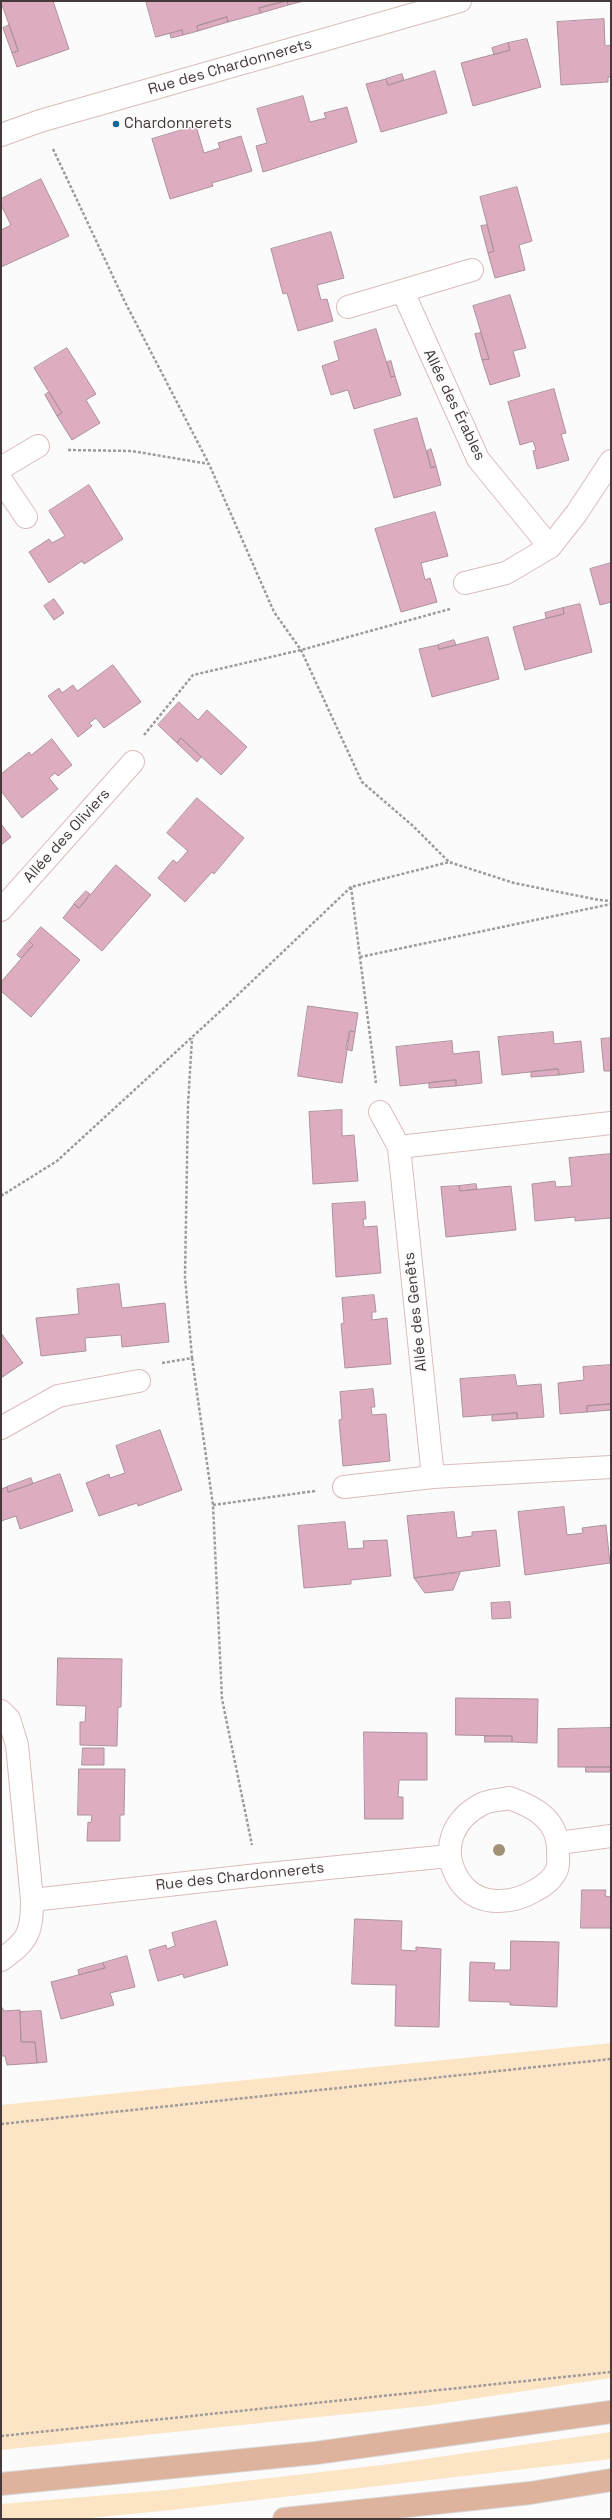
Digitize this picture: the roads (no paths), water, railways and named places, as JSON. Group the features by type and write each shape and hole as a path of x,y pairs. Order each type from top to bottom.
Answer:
{"main road":[{"path":"1,2484 316,2453 611,2412"},
{"path":"284,2519 530,2493 611,2480"}],"street":[{"name":"Rue des Chardonnerets","path":"2,132 460,1"},
{"path":"348,307 403,292 472,270"},
{"name":"Allée des Érables","path":"403,292 478,459 550,547"},
{"path":"1,468 38,446"},
{"path":"465,583 506,573 550,547 576,514 611,461"},
{"path":"1,480 26,517"},
{"name":"Allée des Oliviers","path":"1,910 133,762"},
{"name":"Allée des Genêts","path":"380,1112 398,1147 433,1477"},
{"path":"398,1147 611,1123"},
{"path":"1,1428 58,1396 138,1381"},
{"path":"344,1487 433,1477 611,1466"},
{"path":"1,1712 8,1720 16,1745 32,1900 32,1924 21,1946 1,1960"},
{"path":"509,1798 530,1805 550,1821 559,1843 557,1869 545,1886 523,1898 497,1902 477,1898 462,1886 449,1856 453,1832 466,1815 483,1803 509,1798"},
{"path":"559,1843 611,1836"},
{"name":"Rue des Chardonnerets","path":"32,1900 449,1856"}],"place":[{"name":"Chardonnerets","path":"116,124"}]}
